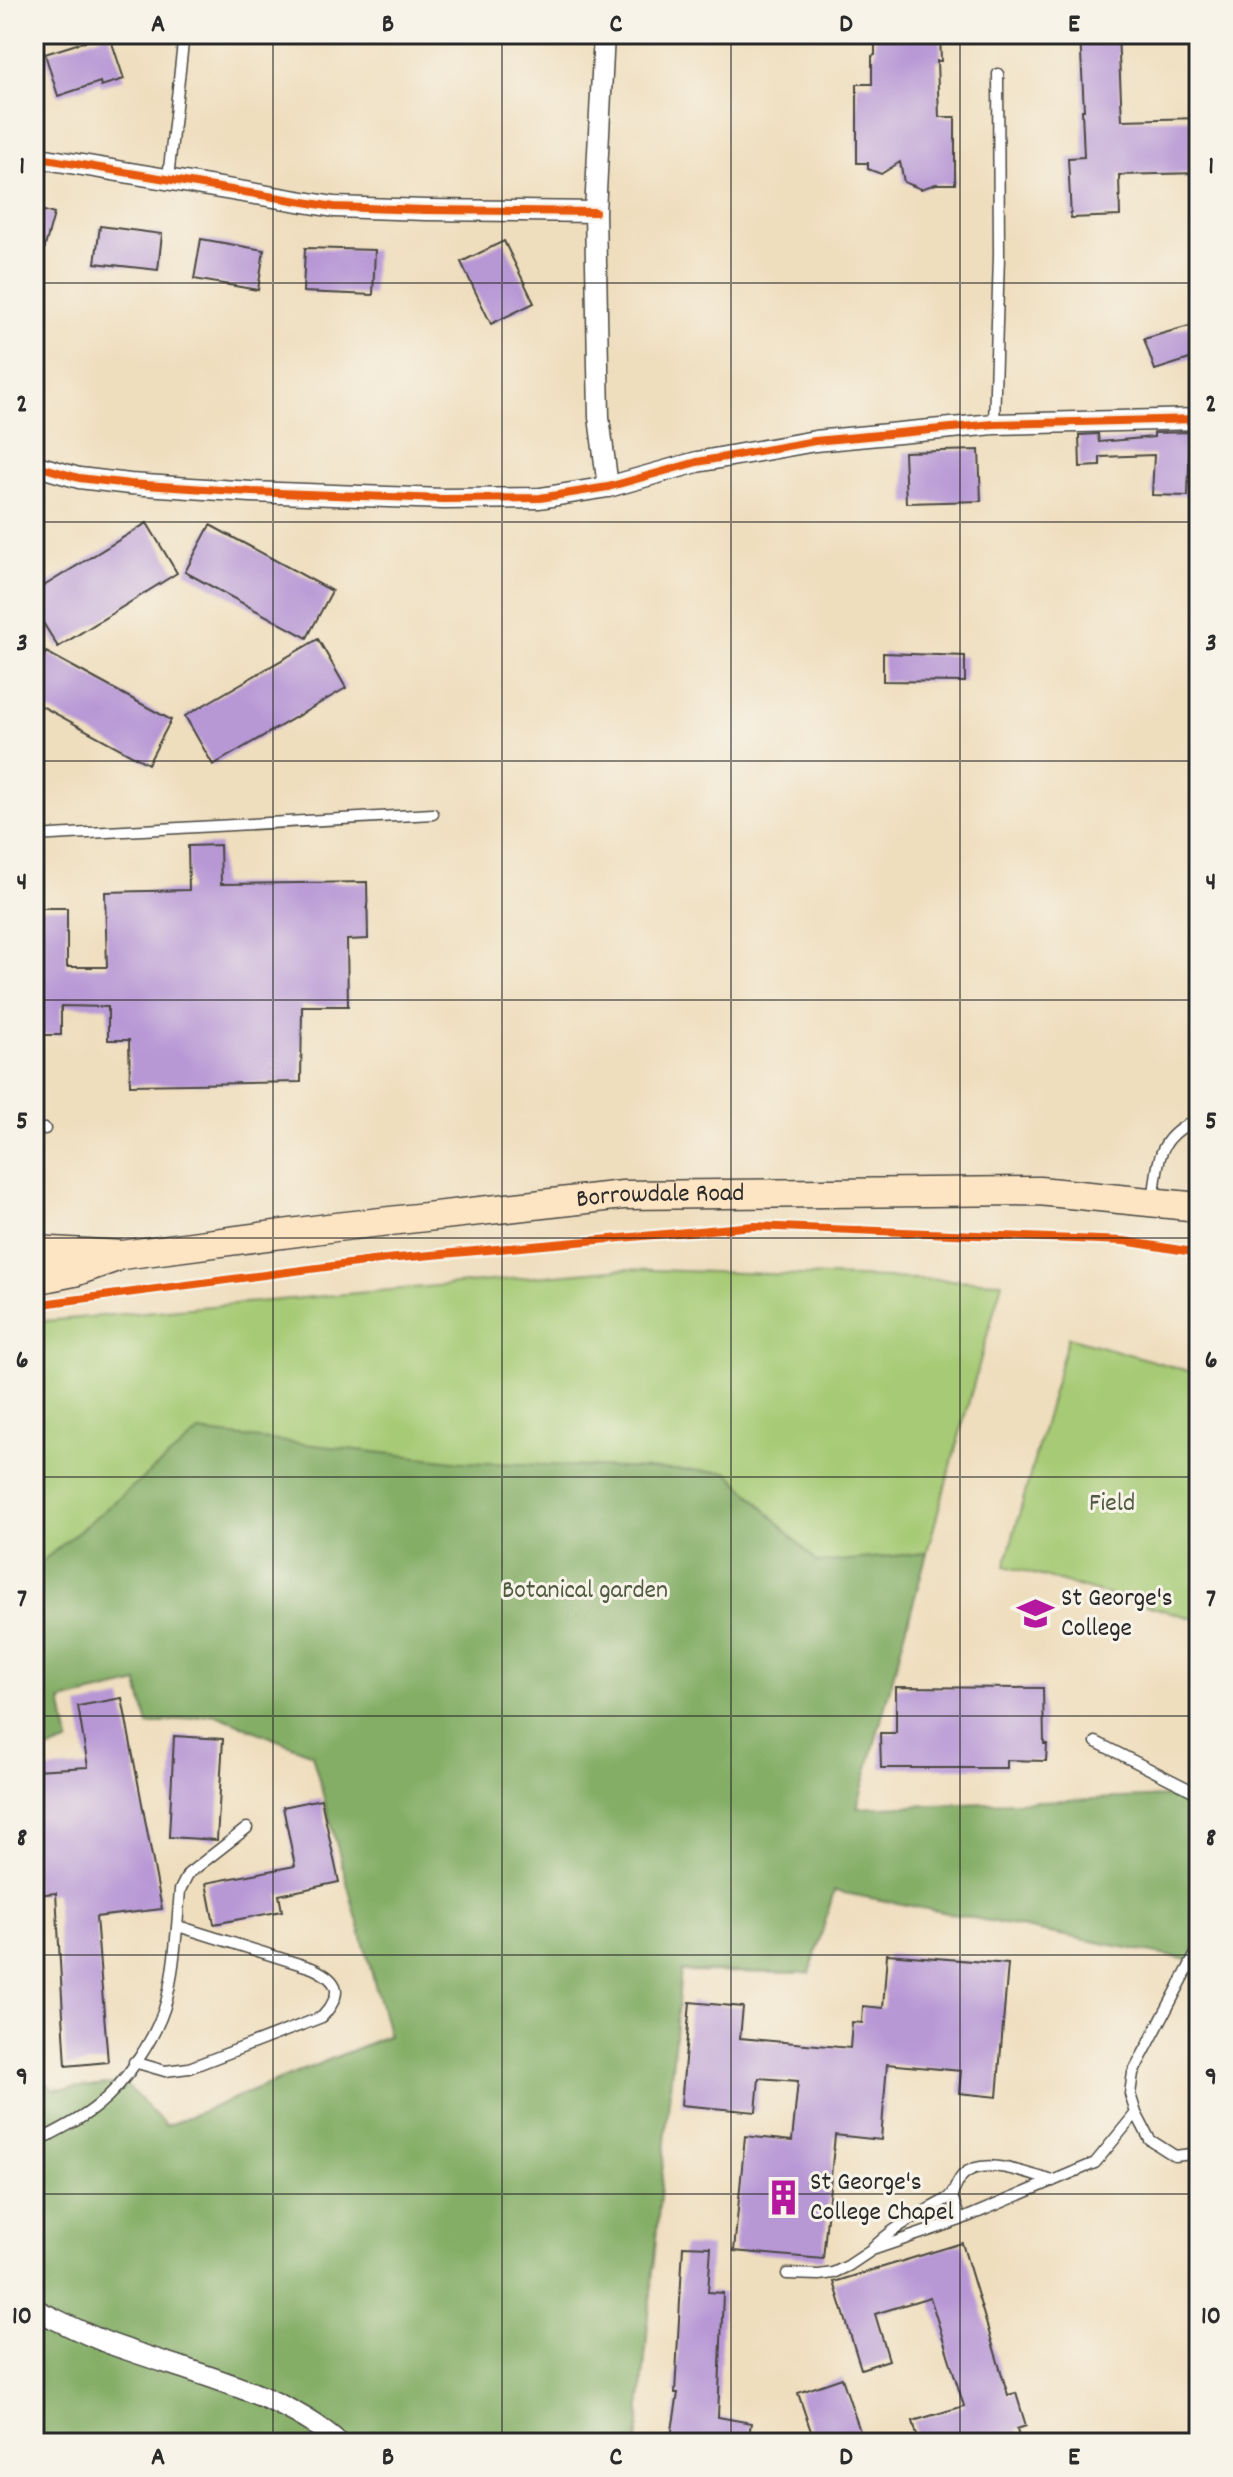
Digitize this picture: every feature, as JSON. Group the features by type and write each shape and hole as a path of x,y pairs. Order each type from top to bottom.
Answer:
{"main road":[{"name":"Borrowdale Road","path":"34,1250 122,1255 623,1195 1039,1191 1199,1207"},
{"name":"Borrowdale Road","path":"34,1280 74,1272 122,1255"}],"street":[{"path":"604,34 595,212 599,417 608,487"},
{"path":"34,157 334,207 595,212"},
{"path":"36,470 130,484 251,492 443,499 540,498 608,487 697,462 815,441 994,424 1199,419"},
{"path":"34,2309 121,2348 289,2408 339,2443"}],"lane":[{"path":"168,178 184,34"},
{"path":"994,424 999,255 998,74"},
{"path":"34,836 433,814"},
{"path":"1153,1202 1160,1152 1181,1127 1199,1119"},
{"path":"1096,1742 1199,1794"},
{"path":"34,2143 97,2106 116,2088 157,2028 166,2001 178,1926 180,1890 188,1874 247,1828"},
{"path":"134,2062 165,2071 189,2068 322,2017 333,2004 336,1990 329,1976 178,1926"},
{"path":"1199,1948 1133,2073 1130,2094 1150,2140 1175,2156 1199,2153"},
{"path":"787,2274 833,2273 872,2250 960,2220 1095,2163 1136,2113"},
{"path":"872,2250 887,2233 952,2196 962,2175 973,2169 1000,2167 1053,2181"},
{"path":"952,2196 960,2220"}],"green space":[{"name":"Botanical garden","path":"623,1269 1002,1282 810,1973 680,1972 637,2443 34,2443 34,2066 52,2089 125,2084 166,2126 389,2035 312,1754 214,1714 148,1725 138,1683 61,1701 69,1742 34,1755 34,1322"},
{"name":"Field","path":"1068,1337 1199,1374 1199,1620 1005,1566"},
{"name":"Botanical garden","path":"199,1432 463,1462 728,1472 818,1563 927,1553 857,1808 1199,1795 1199,1962 834,1891 810,1973 681,1971 637,2443 34,2443 34,2168 48,2162 34,2140 34,2066 52,2089 125,2084 166,2126 389,2036 312,1754 214,1714 148,1725 138,1683 61,1701 69,1742 34,1755 34,1568"}],"building":[{"path":"109,34 124,79 101,86 100,82 58,96 45,54"},
{"path":"875,34 940,34 941,61 937,61 939,117 955,117 955,184 936,184 921,189 904,182 900,162 881,174 868,169 868,163 857,163 857,84 872,84"},
{"path":"1080,34 1118,34 1122,120 1199,118 1199,173 1119,175 1120,216 1071,218 1068,158 1084,157"},
{"path":"34,208 54,214 39,268 34,267"},
{"path":"100,226 162,234 158,270 95,263"},
{"path":"201,239 264,250 258,290 194,279"},
{"path":"504,241 534,303 491,324 461,262"},
{"path":"305,248 375,250 373,295 303,292"},
{"path":"1199,323 1199,356 1155,370 1144,339"},
{"path":"1190,432 1188,496 1152,495 1154,455 1100,457 1100,466 1080,467 1079,435 1098,434 1099,442 1154,437 1154,433"},
{"path":"979,450 981,501 906,503 904,452"},
{"path":"147,523 177,573 58,647 34,608 34,592"},
{"path":"210,525 332,591 307,638 185,572"},
{"path":"318,639 346,688 213,765 185,716"},
{"path":"46,652 171,720 148,764 34,702 34,676"},
{"path":"883,653 965,656 965,682 883,681"},
{"path":"220,845 221,884 367,882 368,939 347,940 348,1006 302,1006 301,1082 130,1085 129,1040 108,1040 108,1007 61,1006 61,1035 34,1035 34,908 67,908 67,967 107,967 105,892 189,890 188,846"},
{"path":"896,1687 1043,1688 1046,1761 1007,1760 1007,1768 881,1768 880,1733 896,1733"},
{"path":"122,1698 162,1909 96,1917 108,2062 66,2066 56,1893 34,1895 34,1770 88,1767 78,1706"},
{"path":"174,1736 223,1739 217,1840 169,1837"},
{"path":"321,1799 339,1882 279,1895 282,1911 214,1924 206,1883 295,1866 283,1807"},
{"path":"887,1954 1008,1964 997,2097 959,2093 961,2071 887,2064 881,2140 835,2135 823,2259 734,2251 745,2136 792,2141 798,2081 759,2078 756,2112 681,2105 690,2002 743,2007 740,2038 850,2048 852,2022 862,2023 863,2006 883,2008"},
{"path":"962,2243 1008,2395 1016,2393 1026,2426 1017,2429 1021,2443 919,2443 913,2421 964,2406 930,2297 875,2314 889,2360 861,2369 834,2282"},
{"path":"683,2246 711,2247 708,2292 723,2293 718,2417 751,2423 748,2443 670,2443 678,2393 675,2393"},
{"path":"842,2378 864,2443 815,2443 798,2393"}],"cycle path":[{"path":"34,157 334,207 595,212"},
{"path":"34,465 79,478 251,492 443,499 540,498 608,487 697,462 815,441 994,424 1199,419"},
{"path":"34,1305 387,1259 754,1226 1124,1241 1199,1253"}],"place":[{"name":"St George's College","path":"1035,1614"},
{"name":"St George's College Chapel","path":"784,2198"}]}
